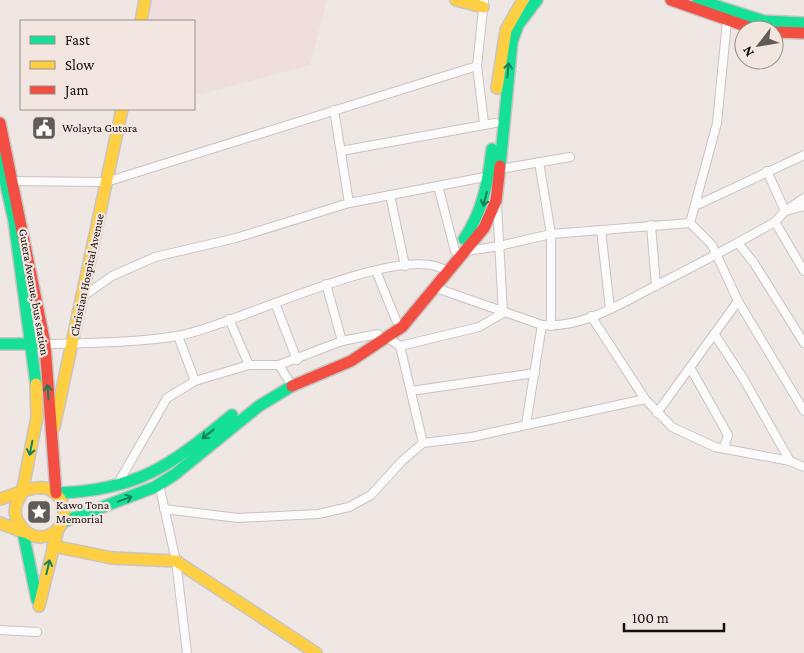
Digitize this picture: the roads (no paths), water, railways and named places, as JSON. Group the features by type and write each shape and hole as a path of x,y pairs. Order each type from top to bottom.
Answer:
{"main road":[{"path":"141,20 145,0"},
{"path":"456,0 483,3"},
{"path":"383,336 445,270 467,251 484,228 496,201 496,174 490,123 503,38 508,23 523,0"},
{"path":"0,499 38,486 56,493 117,485 154,472 184,453 242,408 402,326 436,288 455,251 476,222 485,202 496,174 512,42 518,25 537,0"},
{"path":"671,0 734,23"},
{"path":"698,0 745,16 771,22 804,23"},
{"path":"784,32 804,33"},
{"name":"Christian Hospital Avenue","path":"51,441 122,110"},
{"name":"Gutera Avenue, bus station","path":"0,123 9,181 37,297 44,344 56,493"},
{"path":"0,158 9,181 32,344 37,417 22,493 17,498 14,510 18,526 23,532 39,606 52,546 61,525 64,508 56,493"},
{"path":"0,344 44,344"},
{"path":"0,523 39,537 51,534 61,525 159,484 174,475 258,406 290,383"},
{"path":"52,546 112,558 176,561 316,653"}],"street":[{"path":"340,151 490,123 477,66 483,3"},
{"path":"690,223 717,123 727,21"},
{"path":"9,181 106,182 477,66"},
{"path":"334,110 349,203"},
{"path":"690,223 695,206 804,155"},
{"path":"82,296 112,276 155,257 236,238 349,203 496,174 539,162 570,157"},
{"path":"539,162 551,234 552,326"},
{"path":"767,171 786,211"},
{"path":"438,186 455,251"},
{"path":"390,195 405,266"},
{"path":"436,288 503,313 542,325 552,326 592,316 656,286 776,222 786,211 804,198"},
{"path":"496,201 503,313"},
{"path":"786,211 804,206"},
{"path":"776,222 801,260 804,271"},
{"path":"467,251 551,234 690,223 708,240 738,301 804,411"},
{"path":"651,225 656,286"},
{"path":"601,230 610,309"},
{"path":"738,243 754,263 804,343"},
{"path":"44,344 178,336 326,284 376,271 405,266 445,270"},
{"path":"376,271 396,320"},
{"path":"326,284 342,341"},
{"path":"658,413 738,301"},
{"path":"275,302 297,360"},
{"path":"117,485 167,398 196,381 249,365 279,365 297,360 342,341 383,336 400,346 479,327 503,313"},
{"path":"592,316 645,399 672,427 715,447 790,461 804,467"},
{"path":"229,319 249,365"},
{"path":"526,424 542,325"},
{"path":"715,335 743,378 790,461"},
{"path":"178,336 196,381"},
{"path":"400,346 423,443"},
{"path":"279,365 290,383"},
{"path":"691,369 728,436 724,448"},
{"path":"411,391 535,373"},
{"path":"164,509 238,518 318,514 348,507 371,495 402,461 423,443 472,437 526,424 585,414 645,399"},
{"path":"159,484 176,561 187,653"},
{"path":"0,630 37,632"}],"place":[{"name":"Wolayta Gutara","path":"44,128"},
{"name":"Kawo Tona Memorial","path":"39,512"}]}
